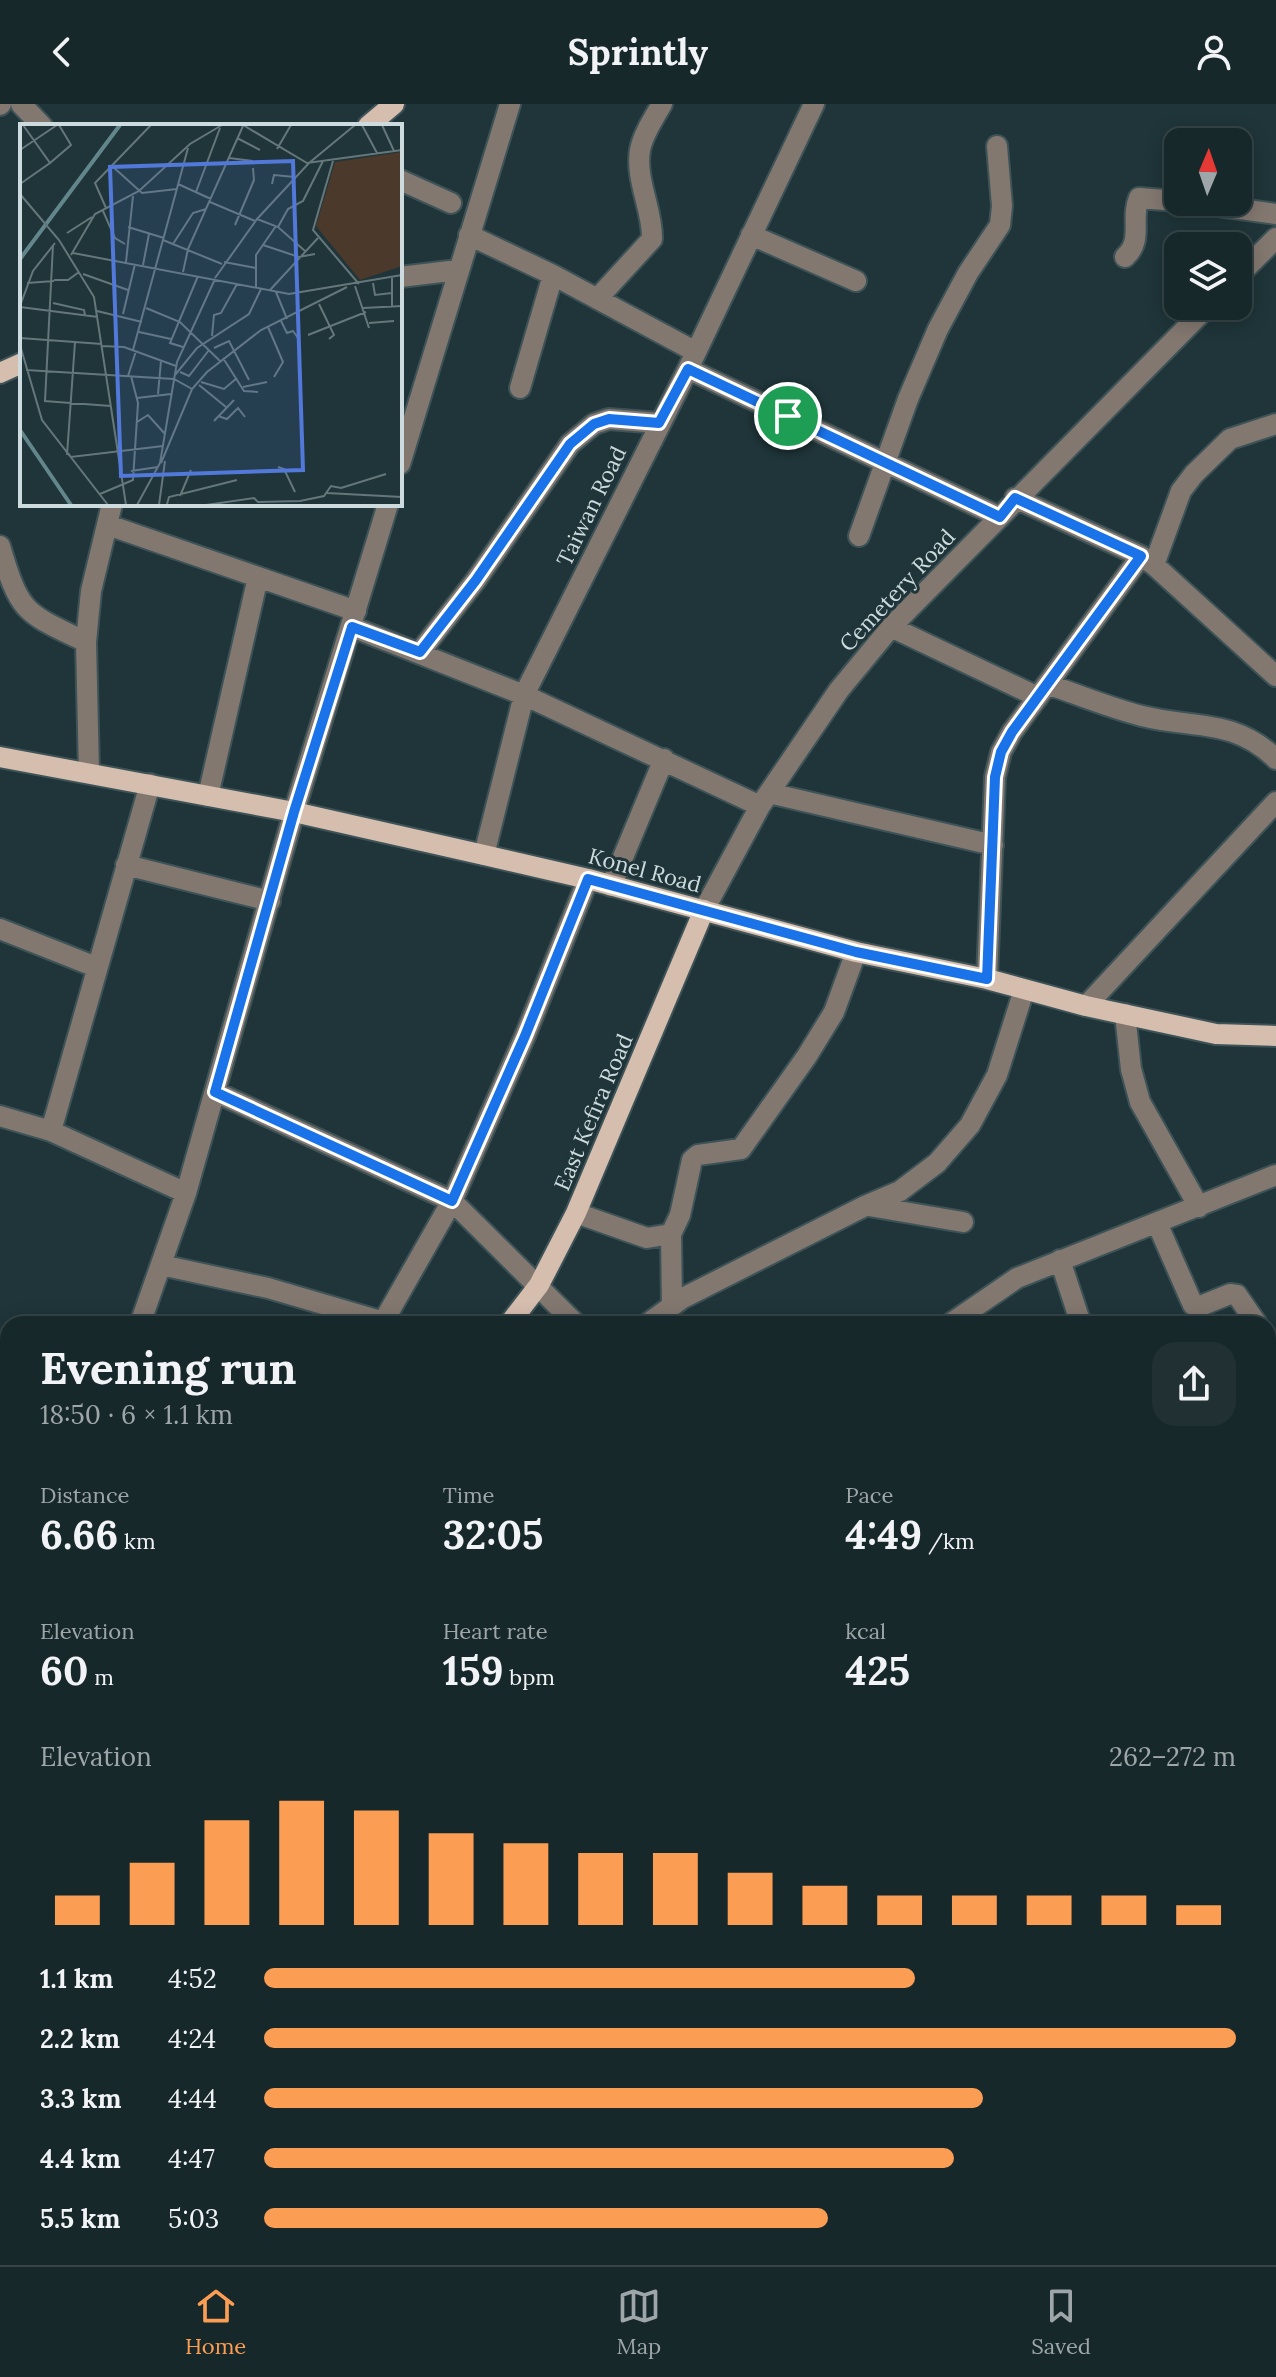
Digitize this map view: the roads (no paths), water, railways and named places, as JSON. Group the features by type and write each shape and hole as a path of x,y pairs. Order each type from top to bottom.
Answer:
{"main road":[{"path":"370,124 394,104"},
{"path":"0,373 20,364"},
{"name":"Konel Road","path":"0,757 294,812 484,855 588,879 856,952 987,979 1086,1006 1216,1034 1276,1036"},
{"name":"East Kefira Road","path":"515,1316 539,1285 576,1213 704,910"}],"street":[{"path":"21,104 40,124"},
{"path":"402,457 510,104"},
{"path":"597,299 652,239 641,177 640,151 662,104"},
{"name":"Taiwan Road","path":"484,855 524,695 692,360 814,104"},
{"path":"859,536 908,399 938,329 968,273 1000,225 1002,206 997,146"},
{"path":"402,181 451,203"},
{"path":"1125,257 1133,249 1136,239 1135,210 1139,198 1164,199"},
{"path":"1252,211 1276,214"},
{"path":"469,235 597,299 692,360 887,463 1000,517"},
{"path":"751,235 856,281"},
{"path":"1252,262 1276,238"},
{"path":"402,277 458,270"},
{"path":"520,388 553,275"},
{"name":"Cemetery Road","path":"704,910 765,800 839,690 891,627 1194,320"},
{"path":"420,652 476,580 570,444 594,424 609,419 659,423"},
{"path":"987,979 995,777 1001,752 1043,690 1148,560 1181,491 1194,474 1230,439 1276,424"},
{"path":"1015,498 1148,560 1276,676"},
{"path":"89,773 86,642 91,591 112,506"},
{"path":"143,1316 186,1193 294,812 387,506"},
{"path":"108,525 258,577 420,652 765,800 993,845"},
{"path":"0,546 18,599 25,609 36,618 86,642"},
{"path":"208,796 258,577"},
{"path":"891,627 1043,690 1160,720 1238,732 1264,747 1276,759"},
{"path":"611,886 664,759"},
{"path":"51,1131 150,784"},
{"path":"1086,1006 1276,802"},
{"path":"126,865 270,901"},
{"path":"387,1316 452,1201 525,1036 588,879"},
{"path":"0,929 96,967"},
{"path":"672,1305 671,1234 680,1215 692,1160 698,1155 741,1149 834,1012 856,952"},
{"path":"658,1316 672,1305 900,1191 937,1163 970,1125 997,1075 1024,990"},
{"path":"1125,1014 1131,1069 1140,1102 1199,1207"},
{"path":"215,1092 452,1201 568,1316"},
{"path":"0,1116 51,1131 186,1193"},
{"path":"962,1316 1017,1278 1276,1175"},
{"path":"865,1206 963,1222"},
{"path":"576,1213 647,1238 671,1234"},
{"path":"1157,1223 1193,1305 1198,1307 1230,1294 1237,1295 1251,1316"},
{"path":"1060,1260 1078,1316"},
{"path":"161,1265 268,1288 360,1316"}]}
